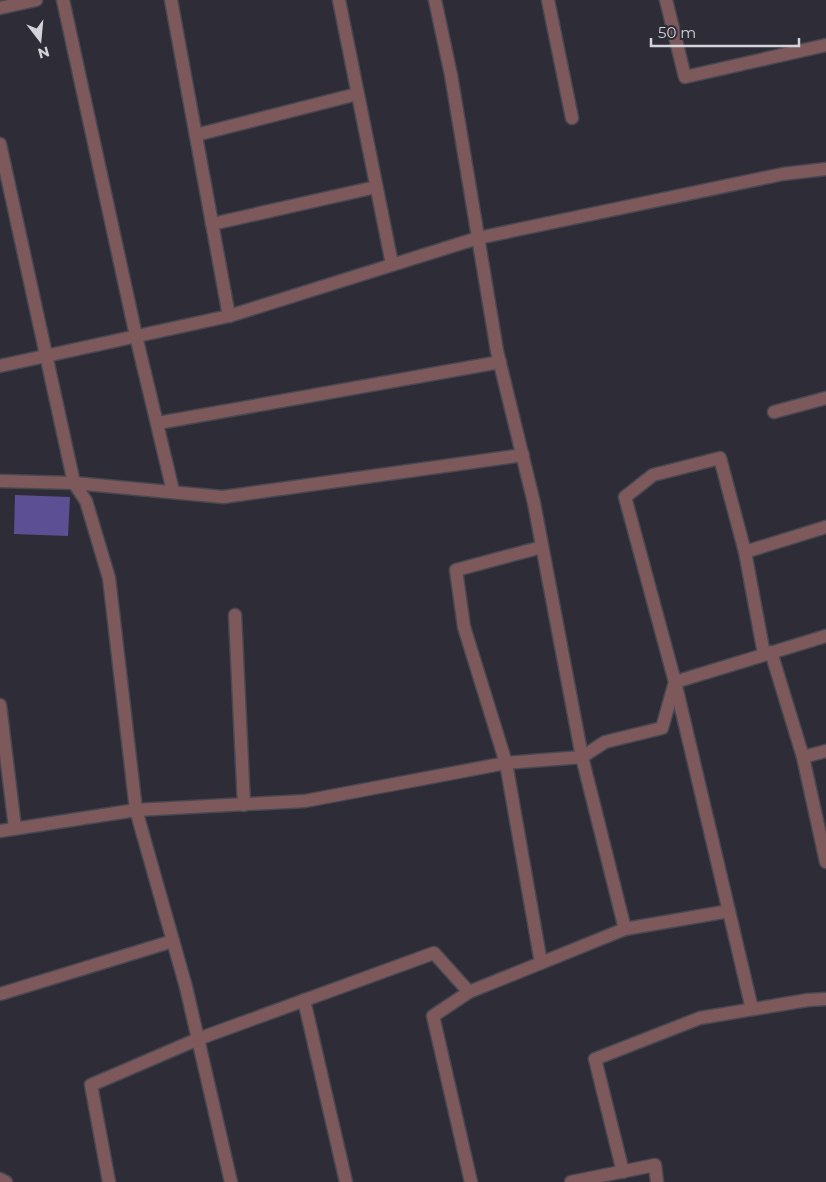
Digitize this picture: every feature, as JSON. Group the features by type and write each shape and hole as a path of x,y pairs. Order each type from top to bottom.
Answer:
{"street":[{"path":"0,8 36,0"},
{"path":"64,0 136,336 173,491"},
{"path":"171,0 229,316"},
{"path":"339,0 392,264"},
{"path":"435,0 451,75 500,362 523,455 582,757 625,929"},
{"path":"548,0 572,118"},
{"path":"666,0 685,77 826,45"},
{"path":"196,136 357,94"},
{"path":"0,144 74,483 86,501 109,578 136,810 173,940 231,1182"},
{"path":"0,366 229,316 478,238 783,174 826,169"},
{"path":"212,224 376,187"},
{"path":"158,423 500,362"},
{"path":"774,412 826,398"},
{"path":"0,481 74,483 223,497 523,455"},
{"path":"752,1009 675,682 625,497 654,475 720,458 745,552 767,653 803,757 826,862"},
{"path":"745,552 826,527"},
{"path":"541,963 506,763 464,627 456,570 542,547"},
{"path":"235,615 244,805"},
{"path":"675,682 826,636"},
{"path":"0,831 136,810 305,801 506,763 582,757 605,742 662,728 675,682"},
{"path":"0,704 15,828"},
{"path":"803,757 826,751"},
{"path":"471,1182 433,1016 469,992 625,929 729,911"},
{"path":"0,994 173,940"},
{"path":"109,1182 91,1085 198,1039 434,953 469,992"},
{"path":"623,1172 595,1060 700,1018 826,999"},
{"path":"304,1000 346,1182"},
{"path":"571,1182 655,1165 657,1182"},
{"path":"0,1178 6,1182"}],"building":[{"path":"15,495 70,497 68,536 14,534"}]}
